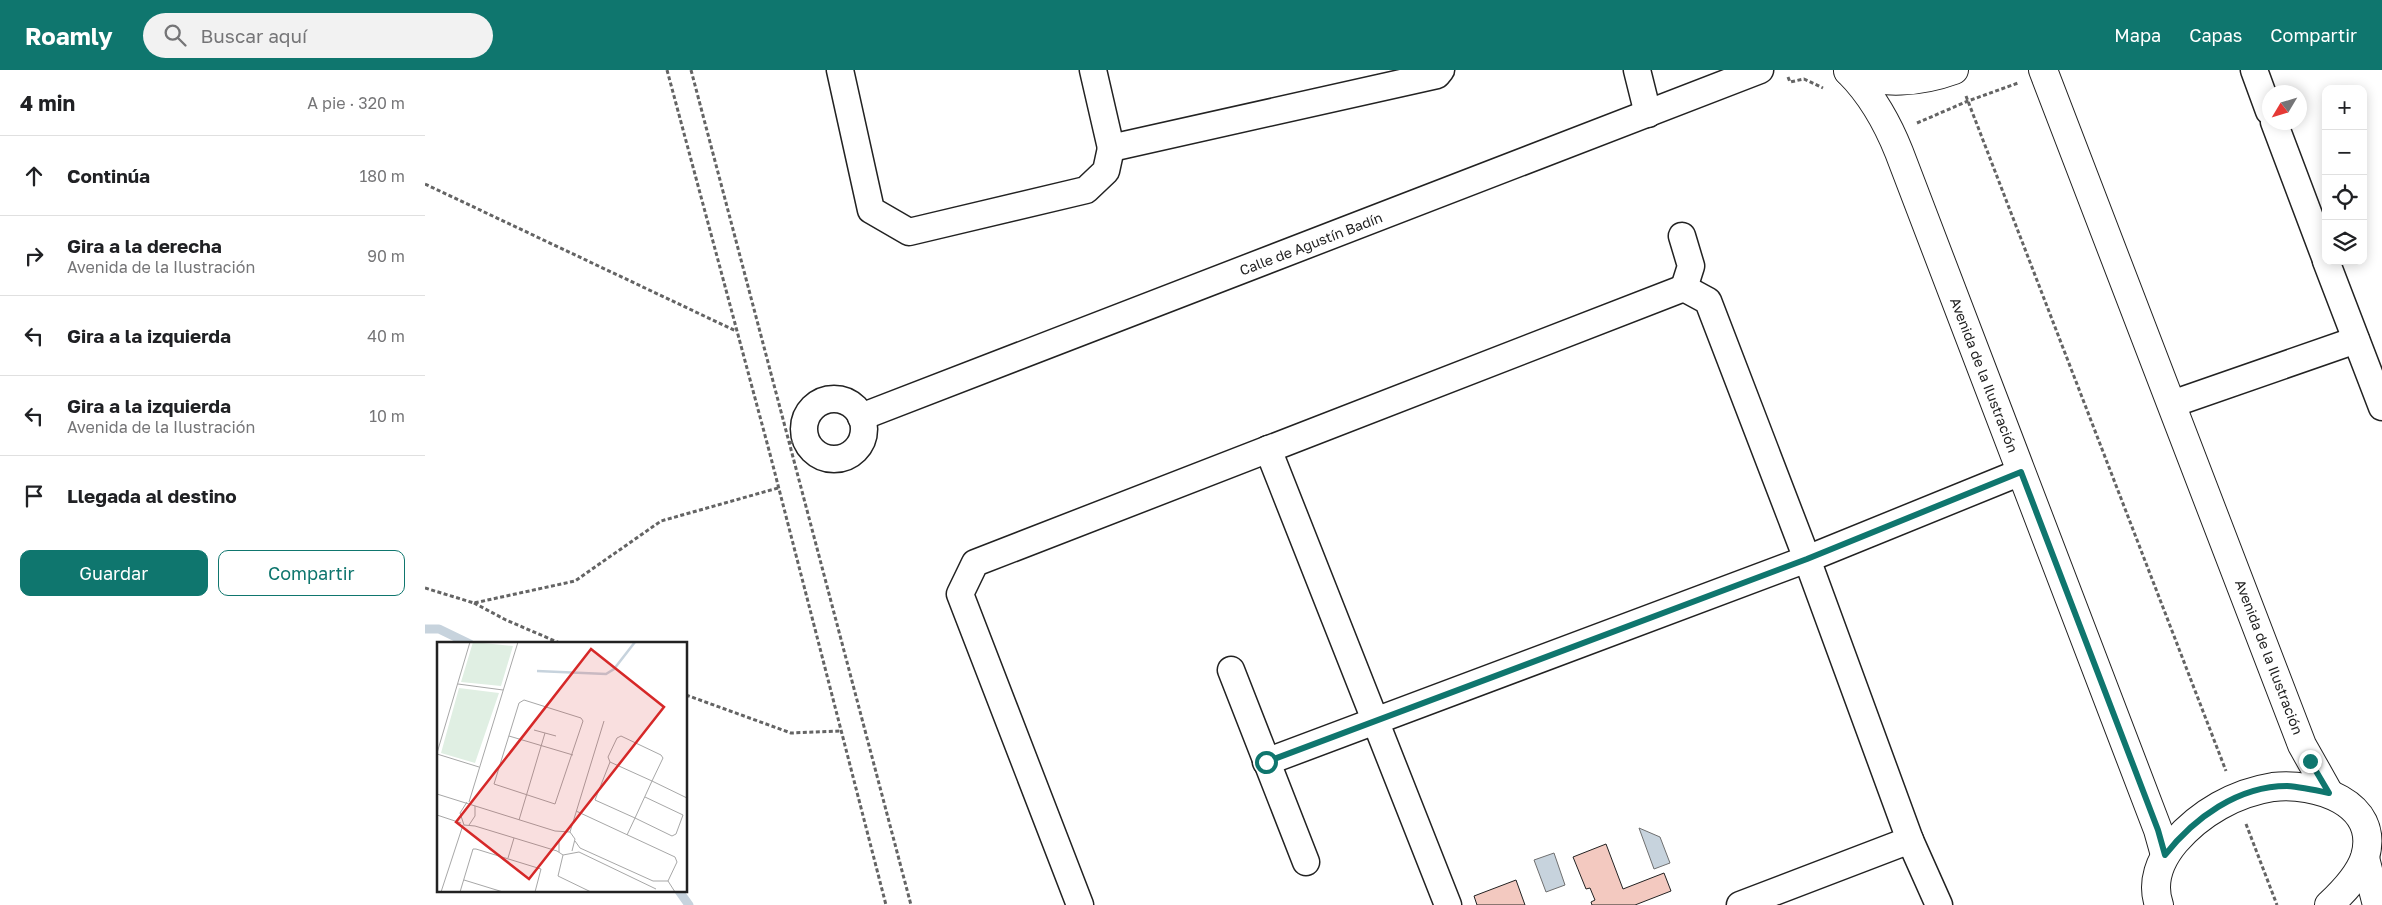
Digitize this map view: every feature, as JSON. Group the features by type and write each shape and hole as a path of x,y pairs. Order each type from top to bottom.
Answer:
{"street":[{"path":"840,70 871,210 909,232 1087,190 1106,171 1111,148 1093,70"},
{"path":"1111,148 1437,75 1441,70"},
{"path":"1637,70 1648,114"},
{"name":"Calle de Agustín Badín","path":"861,417 1760,70"},
{"name":"Avenida de la Ilustración","path":"2043,70 2302,745 2329,793"},
{"path":"2254,70 2262,92"},
{"path":"1848,71 1873,80 1894,81 1939,75 1959,82"},
{"name":"Avenida de la Ilustración","path":"1848,71 1868,90 1892,134 2158,830 2165,855"},
{"path":"2277,130 2322,250"},
{"path":"1682,236 1691,266 1684,288"},
{"path":"2328,265 2382,407"},
{"path":"1080,905 960,594 975,563 1684,288"},
{"path":"1684,288 1707,301 1807,559 1910,840 1939,905"},
{"path":"2172,404 2356,340"},
{"path":"832,399 849,403 861,417 864,426 863,436 853,453 845,458 825,459 797,441 808,412 822,401 832,399"},
{"path":"1269,449 1448,905"},
{"path":"1266,762 1807,559 2021,472"},
{"path":"1231,670 1306,862"},
{"path":"2159,905 2155,886 2165,855 2193,824 2214,809 2237,798 2254,792 2287,786 2329,793 2339,798 2361,818 2371,845 2377,905"},
{"path":"1740,905 1910,840"},
{"path":"2329,905 2348,886 2371,845"}],"path":[{"path":"667,70 779,488 887,905"},
{"path":"691,70 797,441 911,905"},
{"path":"1959,82 2277,905"},
{"path":"425,184 737,331"},
{"path":"474,603 575,581 661,521 779,488"},
{"path":"425,588 474,603 506,620 557,642"},
{"path":"687,695 791,733 841,730"}],"shaded area":[{"path":"1639,828 1660,837 1670,863 1654,869"},
{"path":"1554,853 1565,885 1546,892 1534,860"}],"building":[{"path":"1606,844 1623,889 1664,873 1671,891 1635,905 1592,905 1591,902 1595,900 1590,888 1586,889 1573,857"},
{"path":"1516,880 1525,905 1477,905 1474,896"}],"waterway":[{"path":"425,629 439,629 466,642"},
{"path":"680,892 689,905"}],"route":[{"path":"1266,762 1807,559 2021,472 2158,830 2165,855 2193,824 2220,805 2237,798 2254,792 2287,786 2329,793 2310,761"}]}
